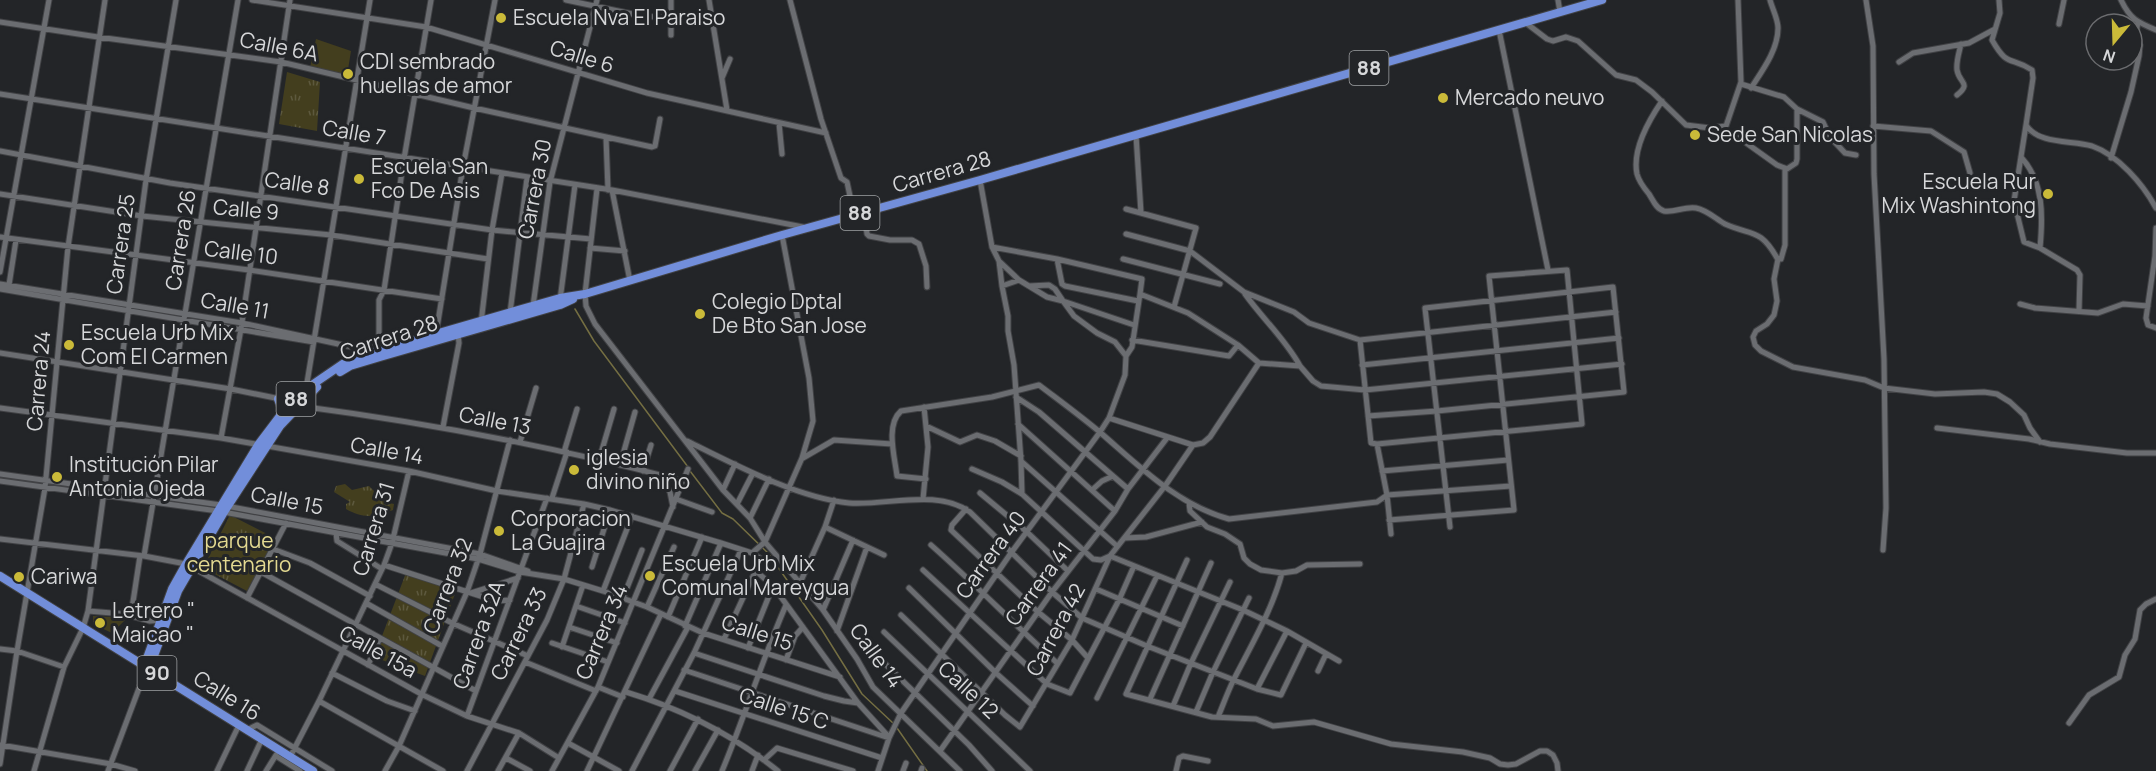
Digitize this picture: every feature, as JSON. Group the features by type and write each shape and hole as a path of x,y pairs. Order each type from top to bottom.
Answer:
{"highway":[{"name":"88","path":"1136,135 1602,0"},
{"name":"Carrera 28","path":"263,446 306,388 347,361 379,350 436,337 560,302 782,234 1136,135"},
{"name":"Carrera 28","path":"436,337 458,334 510,313 532,310"},
{"name":"Carrera 28","path":"147,668 147,658 172,589 283,412 327,380 379,350"},
{"path":"278,399 283,412"},
{"name":"Carrera 28","path":"147,668 152,661 189,565"},
{"name":"Calle 16","path":"0,576 262,739 277,753 290,757 297,768 313,771"}],"street":[{"path":"0,272 3,238 13,196 49,0"},
{"name":"Carrera 24","path":"0,764 46,484 68,247 105,0"},
{"name":"Carrera 25","path":"33,771 64,667 83,628 88,611 122,372 135,255 176,0"},
{"name":"Carrera 26","path":"131,615 154,500 238,0"},
{"name":"Calle 6","path":"252,0 289,3 366,19 426,27 647,93 826,133"},
{"name":"Carrera 28","path":"306,388 370,0"},
{"path":"379,350 379,300 384,290 392,245 431,0"},
{"path":"436,337 453,224 495,0"},
{"path":"568,0 596,3 642,16 672,18"},
{"path":"671,35 672,0"},
{"path":"709,0 727,110"},
{"path":"790,0 821,119 841,178 847,182 867,234 890,240 912,240 919,244 926,266 927,287"},
{"path":"1558,0 1560,12"},
{"path":"1526,23 1547,39 1553,41 1566,37 1578,41 1616,75 1636,80 1686,125 1718,127 1726,126 1741,84 1738,0"},
{"path":"1751,88 1774,48 1778,28 1770,0"},
{"path":"1866,0 1873,46 1884,387 1886,508 1883,550"},
{"path":"1999,0 2000,13 1992,40 2001,56 2032,70 2033,78 2014,201 2024,243 2040,248 2077,270 2080,275 2079,311"},
{"path":"2059,24 2064,0"},
{"path":"221,438 242,326 289,3"},
{"path":"577,73 596,3"},
{"name":"Calle 6A","path":"0,22 281,62 474,108 654,147 660,119"},
{"path":"1899,62 1913,53 1969,43 1995,29"},
{"path":"1499,30 1548,270"},
{"path":"1957,95 1965,85 1958,75 1957,68 1960,44"},
{"path":"721,79 730,59"},
{"path":"2111,158 2135,72"},
{"name":"Carrera 30","path":"532,310 550,182 577,73"},
{"path":"1741,84 1784,97 1797,109 1823,122 1836,144 1845,153 1856,155"},
{"name":"Calle 7","path":"0,94 610,190 807,228"},
{"path":"1662,101 1648,123 1639,150 1637,171 1643,187 1661,210 1699,209 1726,224 1762,238 1769,244 1778,259 1774,283 1776,308 1770,322 1754,334 1757,348 1770,357 1793,367 1865,380 1884,387 1935,394 1984,392 1997,394 2024,415 2040,442"},
{"path":"1718,127 1742,140 1777,165 1792,168 1796,163 1797,109"},
{"path":"814,129 821,119"},
{"path":"779,123 783,154"},
{"path":"2026,125 2033,133 2044,137 2093,147 2126,167 2149,195 2156,208"},
{"path":"1874,126 1931,131 1940,135 1964,152 1970,173"},
{"path":"1136,135 1141,213"},
{"path":"606,137 610,190 630,280"},
{"name":"Calle 8","path":"0,151 146,180 492,230 591,239"},
{"path":"2021,157 2031,168 2036,182 2043,217 2040,248"},
{"path":"1778,259 1783,258 1785,245 1785,168"},
{"path":"481,324 492,230 502,173"},
{"path":"510,313 527,178"},
{"path":"980,180 992,247 999,261 1018,280 1047,297 1134,325"},
{"path":"560,302 575,185"},
{"path":"585,294 597,189"},
{"name":"Calle 9","path":"0,194 73,207 331,236 488,259"},
{"path":"1126,208 1196,228 1174,307"},
{"path":"2156,228 2147,322 2156,328"},
{"path":"752,553 762,544 790,488 813,421 806,360 782,234"},
{"path":"1126,234 1190,251 1244,292 1294,312 1309,323 1360,340 1616,312"},
{"name":"Calle 10","path":"3,238 249,270 442,299"},
{"path":"9,285 16,240"},
{"path":"992,247 1057,259 1142,279 1140,294 1188,313 1238,345 1259,363 1300,366"},
{"path":"590,248 625,251"},
{"path":"1057,259 1062,284 1065,286 1138,301"},
{"path":"1123,259 1220,284"},
{"path":"999,261 1016,390 1022,494"},
{"path":"1360,340 1371,443 1377,444 1505,431 1582,424 1567,270 1488,276 1497,351 1499,376 1502,403 1505,431 1508,459 1511,486 1514,510 1389,520"},
{"path":"1002,286 1018,280"},
{"name":"Calle 11","path":"0,286 9,285 63,297"},
{"path":"1029,286 1049,285 1055,289 1074,316 1097,333 1115,342 1126,356"},
{"name":"Calle 11","path":"0,286 379,350"},
{"path":"1368,416 1437,411 1624,392 1613,287 1425,308 1437,411 1439,438 1443,465 1445,491 1450,527"},
{"path":"1244,292 1300,366 1313,381 1321,386 1365,390 1622,364"},
{"name":"Calle 14","path":"585,294 586,306 595,324 723,490 750,518 762,544 823,610 857,659 873,687 960,771"},
{"name":"Carrera 40","path":"878,771 893,729 914,693 1011,553 1109,418 1125,375 1126,356 1132,346 1140,294"},
{"path":"2020,304 2035,308 2098,313 2123,304 2148,306"},
{"path":"443,427 459,343 458,334"},
{"path":"1362,365 1619,338"},
{"path":"1132,340 1229,356 1238,345"},
{"name":"Calle 13","path":"0,353 231,389 296,404 443,427 565,452 683,482"},
{"path":"1109,418 1193,445 1203,442 1210,438 1259,363"},
{"path":"926,479 898,478 892,444 895,420 901,411 992,397 1039,385 1100,432 1143,471 1189,503 1228,519 1377,502 1387,495 1511,486"},
{"path":"520,442 536,388"},
{"path":"1016,397 1039,412 1128,489"},
{"path":"923,499 928,447 924,407"},
{"name":"Calle 14","path":"0,408 221,438 408,471 497,491 584,504 632,516 752,553 761,559 756,571"},
{"name":"Carrera 32A","path":"467,716 550,498 577,409"},
{"path":"599,460 614,409"},
{"path":"620,465 635,412"},
{"path":"1018,423 1115,512"},
{"path":"926,426 960,442 977,435 995,441 1021,458 1117,546"},
{"path":"1937,428 2127,453 2156,453"},
{"name":"Carrera 41","path":"940,751 1052,592 1115,512 1128,489 1167,438"},
{"name":"Carrera 32","path":"385,771 435,669 452,623 469,593 510,440"},
{"path":"802,458 834,440 892,444"},
{"path":"687,441 790,488 834,500 849,503 923,499 956,504 968,511 1082,618 1126,638 1257,689 1281,695 1306,643"},
{"path":"1377,444 1387,495 1391,534"},
{"path":"643,471 651,445"},
{"name":"Carrera 42","path":"982,693 1020,727 1072,640 1110,556 1165,486 1193,445"},
{"path":"1382,471 1508,459"},
{"path":"723,490 735,464"},
{"name":"Carrera 34","path":"552,771 597,689 688,469"},
{"path":"972,469 1022,494 1095,560 1110,556 1222,600 1287,631 1339,661"},
{"name":"Carrera 31","path":"290,757 383,567 392,540 408,471"},
{"path":"737,504 753,473"},
{"name":"Calle 15","path":"0,474 46,484"},
{"path":"660,475 670,492 673,507"},
{"path":"1092,490 1102,481 1113,476"},
{"path":"750,518 769,479"},
{"name":"Calle 15","path":"0,481 46,484 223,509 479,557 520,572 564,579 603,591 647,607 704,633 840,677"},
{"path":"980,493 1027,532 1068,571"},
{"path":"676,499 712,512"},
{"path":"800,583 825,527 834,500"},
{"path":"1189,503 1190,511 1207,526 1240,544 1244,558 1261,570 1282,573 1296,571 1307,565 1360,564"},
{"name":"Carrera 33","path":"467,771 548,620 564,579 584,504"},
{"name":"Calle 15","path":"223,509 336,533 392,540"},
{"path":"592,567 610,510"},
{"path":"968,511 952,525 951,530 1038,612 1072,640 1088,658"},
{"path":"603,591 632,516"},
{"path":"1125,538 1146,537 1202,522"},
{"path":"248,598 286,523"},
{"path":"825,527 884,555"},
{"path":"336,533 337,541 383,567 496,601 510,600"},
{"path":"668,617 702,537"},
{"path":"0,539 142,556 189,565"},
{"path":"823,610 853,540"},
{"path":"650,699 686,626 721,543"},
{"path":"574,544 597,550"},
{"path":"931,545 985,593 1057,663"},
{"path":"837,631 867,547"},
{"path":"647,607 674,548"},
{"path":"273,549 310,563 369,596"},
{"path":"623,598 642,550"},
{"path":"632,771 704,633 741,550"},
{"path":"1187,560 1126,694 1218,717 1256,719 1280,727 1314,722 1391,744 1462,752 1490,758 1500,764 1516,764 1540,751 1547,751 1553,755 1558,771"},
{"path":"1150,699 1211,563"},
{"name":"Calle 15a","path":"189,565 423,695 492,726 519,733 559,758"},
{"path":"923,570 1047,684 1070,693 1119,600 1134,566"},
{"path":"724,639 756,571 773,586 858,702 889,738"},
{"path":"261,572 476,692"},
{"path":"469,593 520,572"},
{"path":"1218,717 1233,680 1277,593 1282,573"},
{"path":"1097,698 1157,576"},
{"path":"1173,706 1230,582"},
{"path":"375,584 527,659 597,689 650,699 698,719 735,740 778,771"},
{"path":"562,647 583,585"},
{"path":"748,648 773,586"},
{"path":"909,588 1033,706"},
{"path":"1096,589 1182,626"},
{"path":"1196,712 1249,598"},
{"path":"2069,723 2089,695 2119,677 2125,655 2135,639 2140,610 2156,599"},
{"path":"366,603 442,646"},
{"path":"722,771 745,714 765,653 786,605"},
{"path":"576,606 625,623"},
{"path":"88,611 131,615 150,621 161,620"},
{"path":"587,771 625,695 661,614"},
{"path":"901,615 982,693"},
{"path":"569,627 617,643"},
{"path":"786,660 795,636 802,627"},
{"path":"1257,689 1287,631"},
{"name":"Calle 12","path":"884,632 1030,771"},
{"path":"368,665 380,638"},
{"path":"552,643 608,662"},
{"path":"0,649 17,651 64,667"},
{"path":"694,653 834,699 858,702"},
{"path":"1318,671 1326,654"},
{"path":"878,657 992,771"},
{"path":"108,771 147,668"},
{"path":"684,670 889,738"},
{"path":"332,673 415,711"},
{"name":"Calle 15 C","path":"675,691 882,758"},
{"path":"319,701 443,771"},
{"path":"670,771 698,719"},
{"path":"217,771 243,728 257,725 332,771"},
{"path":"695,771 718,730"},
{"path":"498,771 519,733"},
{"path":"248,771 262,739"},
{"path":"568,743 619,771"},
{"path":"2,745 111,764 135,771"},
{"path":"764,760 777,748 853,771"},
{"path":"266,771 277,753"},
{"name":"Calle 16","path":"277,753 297,768"},
{"path":"752,771 758,756"},
{"path":"1176,771 1179,758 1183,756 1208,760"},
{"path":"506,758 530,771"},
{"path":"903,771 906,764"}],"green space":[{"path":"316,39 351,51 347,76 310,68"},
{"path":"287,72 320,82 317,131 279,124"},
{"path":"345,484 352,490 369,486 374,491 383,493 385,502 394,504 393,510 370,516 346,509 346,504 350,502 334,492 336,486"},
{"name":"parque centenario","path":"230,515 275,538 247,591 203,568"},
{"path":"406,573 456,591 425,676 374,657"},
{"path":"93,616 127,618 112,633 93,624"}],"waterway":[{"path":"575,309 594,341 688,467"},
{"path":"690,471 722,513 733,519 768,553 822,630 862,694 894,724"},
{"path":"897,728 927,771"}],"place":[{"name":"Escuela Nva El Paraiso","path":"501,18"},
{"name":"CDI sembrado huellas de amor","path":"348,74"},
{"name":"Mercado neuvo","path":"1443,98"},
{"name":"Sede San Nicolas","path":"1695,135"},
{"name":"Escuela San Fco De Asis","path":"359,179"},
{"name":"Escuela Rur Mix Washintong","path":"2048,194"},
{"name":"Colegio Dptal De Bto San Jose","path":"700,314"},
{"name":"Escuela Urb Mix Com El Carmen","path":"69,345"},
{"name":"iglesia divino niño","path":"574,470"},
{"name":"Institución Pilar Antonia Ojeda","path":"57,477"},
{"name":"Corporacion La Guajira","path":"499,531"},
{"name":"Escuela Urb Mix Comunal Mareygua","path":"650,576"},
{"name":"Cariwa","path":"19,577"},
{"name":"Letrero \" Maicao \"","path":"100,623"}]}
